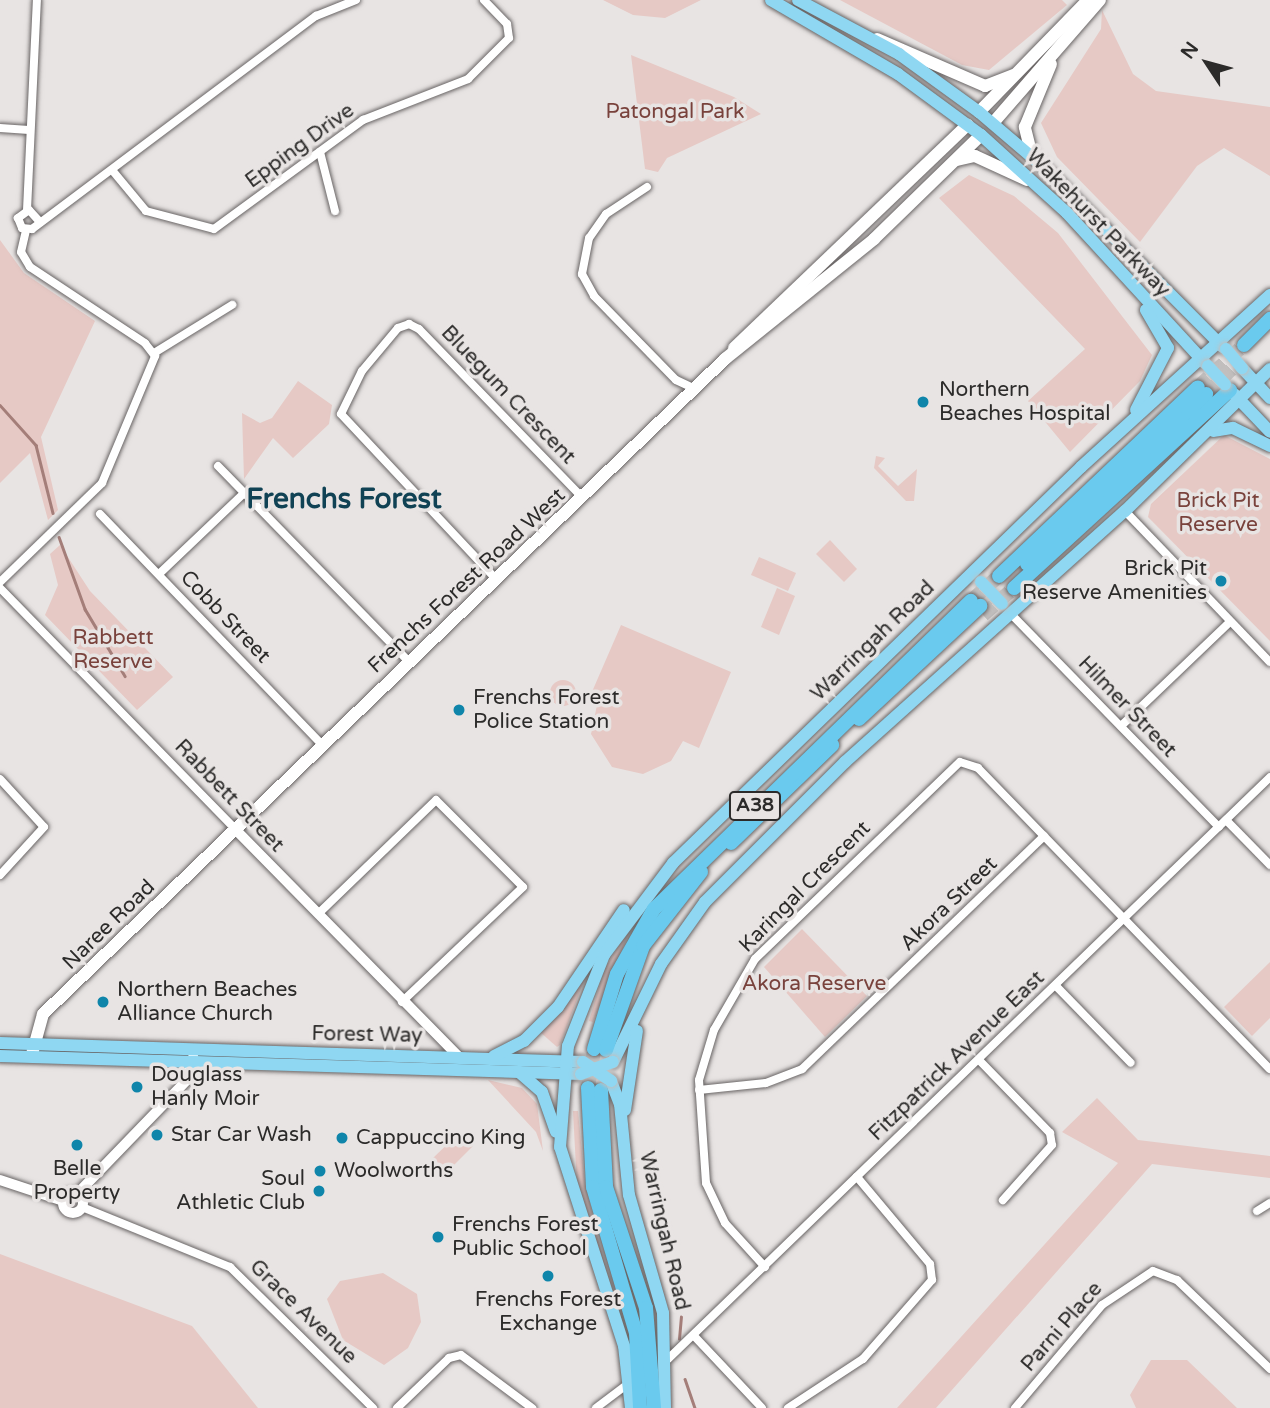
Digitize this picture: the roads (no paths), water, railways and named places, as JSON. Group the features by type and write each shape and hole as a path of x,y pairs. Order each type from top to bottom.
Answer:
{"highway":[{"path":"1270,319 1247,348 1270,331"},
{"path":"1202,390 1006,582 1232,391"},
{"name":"Warringah Road","path":"978,608 663,915 627,978 604,1053 617,974 654,909 978,608"},
{"path":"593,1079 593,1187 636,1332 640,1408"},
{"name":"Warringah Road","path":"593,1079 605,1178 646,1308 654,1408"}],"main road":[{"name":"Wakehurst Parkway","path":"771,0 898,74 981,135 1037,184 1270,432"},
{"name":"Wakehurst Parkway","path":"798,0 869,36 993,123 1032,156 1222,345 1270,398"},
{"path":"967,125 1088,0"},
{"path":"981,135 1100,0"},
{"path":"869,36 985,86 1014,75"},
{"path":"1032,156 1025,127 1059,48"},
{"name":"Frenchs Forest Road West","path":"725,359 747,328 967,125"},
{"name":"Frenchs Forest Road West","path":"236,830 725,359 874,239 981,135"},
{"path":"952,164 975,156 1037,184"},
{"path":"1132,419 1168,348 1136,288"},
{"name":"Warringah Road","path":"631,1408 629,1383 615,1315 560,1147 565,1060 579,1008 604,955 673,863 976,578 1132,419 1204,362 1270,295"},
{"path":"1232,391 1249,375 1270,369"},
{"name":"A38","path":"621,1134 641,1006 666,956 705,902 845,762 1006,608 1125,511 1201,440 1232,391"},
{"path":"1201,440 1226,426 1270,446"},
{"path":"976,578 1006,608"},
{"name":"Naree Road","path":"32,1058 33,1045 43,1014 236,830"},
{"path":"491,1058 524,1041 552,1014 621,913 673,863"},
{"path":"601,1070 604,1053 641,1006"},
{"name":"Forest Way","path":"0,1043 565,1060"},
{"name":"Forest Way","path":"0,1056 563,1074"},
{"name":"Warringah Road","path":"565,1060 593,1079 620,1104 629,1195 663,1313 668,1359 665,1408"},
{"name":"Warringah Road","path":"593,1079 601,1070"},
{"name":"Warringah Road","path":"593,1079 601,1070"},
{"path":"519,1072 542,1092 560,1147"},
{"name":"Warringah Road","path":"563,1074 593,1079"}],"street":[{"path":"37,0 27,210 38,221"},
{"path":"154,352 30,267 21,252 26,230 112,170 316,16 356,0"},
{"name":"Epping Drive","path":"112,170 146,211 214,229 363,120 468,79 509,38 507,24 484,0"},
{"path":"0,128 29,130"},
{"path":"320,152 335,211"},
{"path":"647,187 606,214 589,238 582,274 594,296 676,380 695,389"},
{"path":"26,230 18,218 27,210"},
{"path":"0,585 102,483 154,352 232,305"},
{"name":"Bluegum Crescent","path":"495,578 341,414 362,371 398,328 409,324 419,329 583,498"},
{"path":"218,466 409,662"},
{"path":"159,574 244,493"},
{"path":"1125,511 1270,663"},
{"name":"Cobb Street","path":"100,514 323,746"},
{"name":"Rabbett Street","path":"0,585 402,1002 460,1058"},
{"name":"Hilmer Street","path":"1006,608 1121,726 1270,865"},
{"path":"1121,726 1230,622"},
{"name":"Karingal Crescent","path":"765,1267 725,1223 709,1191 699,1090 714,1030 748,968 955,765 973,764 1270,1069"},
{"name":"Fitzpatrick Avenue East","path":"668,1359 695,1339 765,1267 1270,777"},
{"path":"0,779 44,827 0,875"},
{"path":"318,914 436,800 523,887 402,1002"},
{"name":"Akora Street","path":"699,1090 766,1083 802,1069 1044,836"},
{"path":"1056,986 1131,1063"},
{"path":"0,1180 63,1201 77,1194 187,1080 193,1064 193,1049"},
{"path":"979,1060 1050,1133 1052,1145 1003,1200"},
{"path":"788,1408 863,1359 932,1280 927,1260 858,1177"},
{"path":"63,1201 68,1212 82,1207 77,1194"},
{"path":"1257,1211 1270,1203"},
{"name":"Grace Avenue","path":"82,1207 230,1267 373,1408"},
{"name":"Parni Place","path":"1015,1408 1102,1305 1153,1271 1177,1280 1270,1369"},
{"path":"695,1339 762,1408"},
{"path":"397,1408 449,1358 461,1355 532,1408"},
{"path":"596,1408 629,1383"}],"waterway":[{"path":"0,405 36,445 53,513"},
{"path":"59,537 85,609 125,676"},
{"path":"679,1339 681,1317"},
{"path":"685,1379 695,1408"}],"tunnel":[{"path":"1198,387 1244,345"},
{"path":"1206,394 1241,360"},
{"path":"971,601 999,576"},
{"path":"983,615 1014,588"},
{"path":"588,1088 594,1049"}],"place":[{"name":"Northern Beaches Hospital","path":"923,402"},
{"name":"Brick Pit Reserve Amenities","path":"1221,581"},
{"name":"Frenchs Forest Police Station","path":"459,710"},
{"name":"Northern Beaches Alliance Church","path":"103,1002"},
{"name":"Douglass Hanly Moir","path":"137,1087"},
{"name":"Star Car Wash","path":"157,1135"},
{"name":"Cappuccino King","path":"342,1138"},
{"name":"Belle Property","path":"77,1145"},
{"name":"Woolworths","path":"320,1171"},
{"name":"Soul Athletic Club","path":"319,1191"},
{"name":"Frenchs Forest Public School","path":"438,1237"},
{"name":"Frenchs Forest Exchange","path":"548,1276"}],"district":[{"name":"Frenchs Forest","path":"344,499"}],"park label":[{"name":"Patongal Park","path":"675,112"},
{"name":"Brick Pit Reserve","path":"1218,513"},
{"name":"Rabbett Reserve","path":"113,650"},
{"name":"Akora Reserve","path":"814,984"}]}
